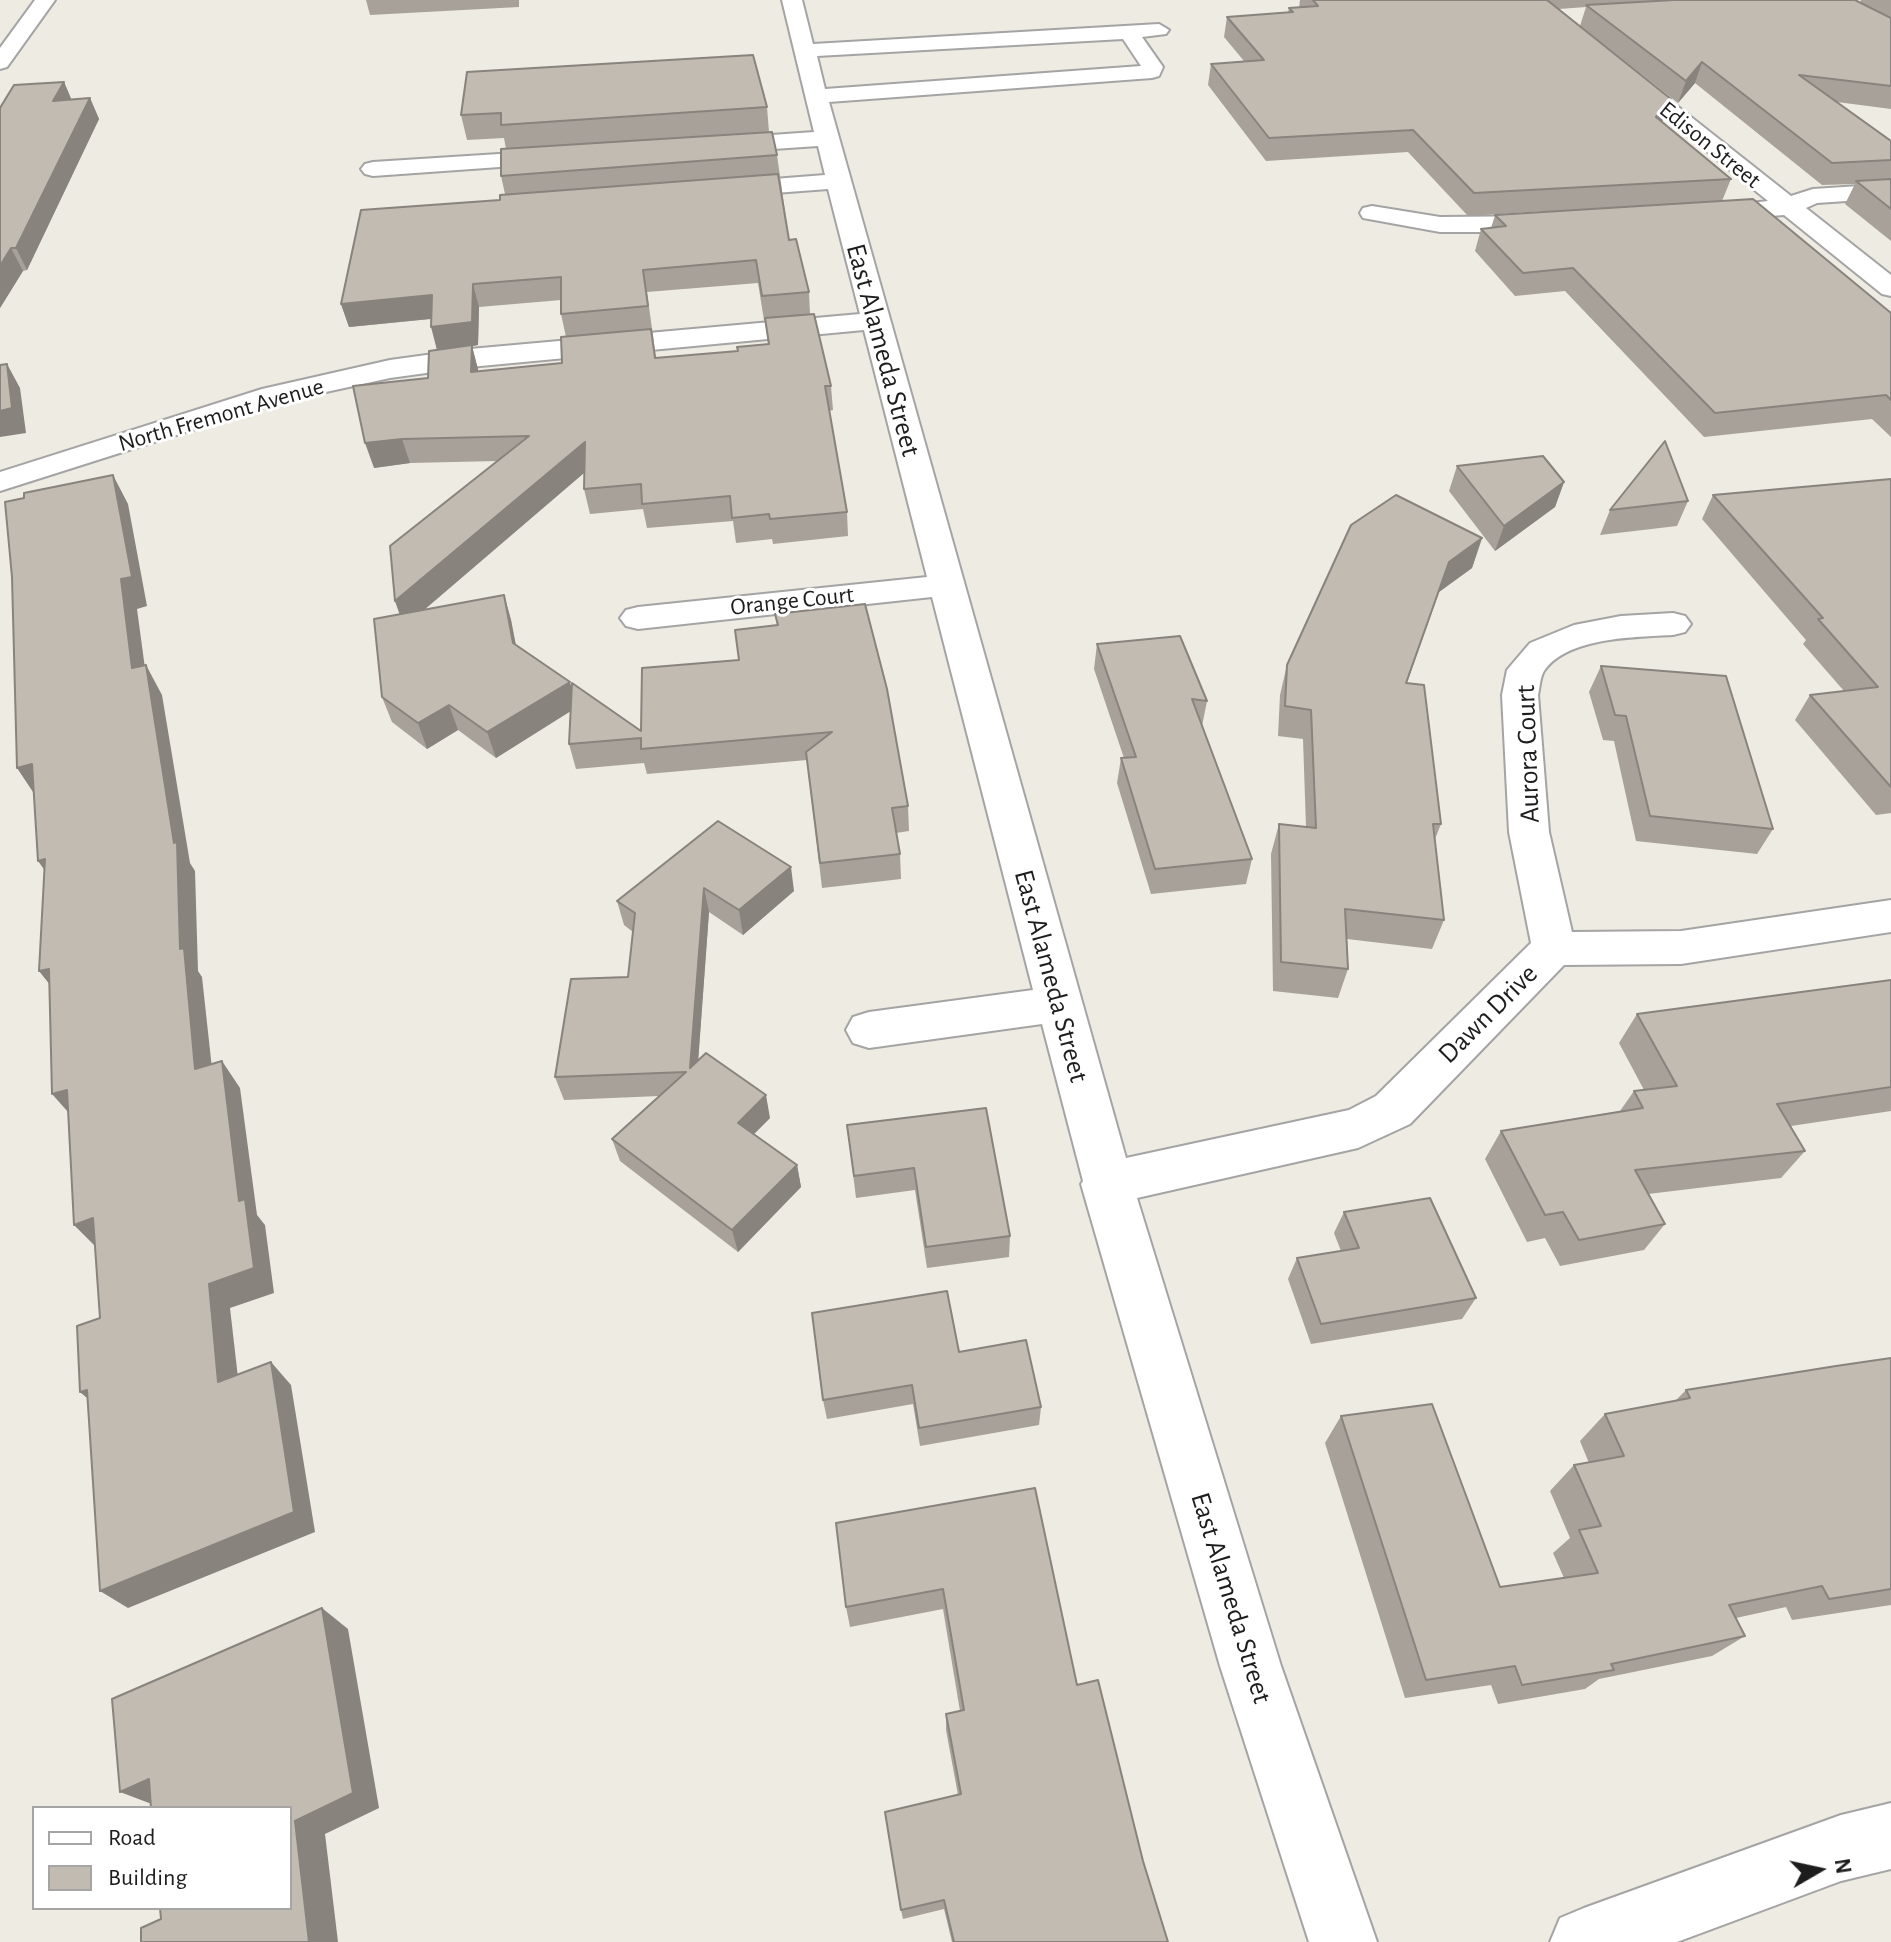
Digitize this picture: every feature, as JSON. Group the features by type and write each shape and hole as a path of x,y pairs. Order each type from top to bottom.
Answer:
{"street":[{"path":"0,63 45,0"},
{"name":"East Alameda Street","path":"792,0 874,321 1106,1184 1289,1788 1343,1942"},
{"name":"Edison Street","path":"1531,0 1891,288"},
{"path":"1553,18 1584,16"},
{"path":"804,51 1159,30"},
{"path":"817,96 1152,72 1152,67 1133,39"},
{"path":"687,148 828,138"},
{"path":"373,169 593,154"},
{"path":"698,192 839,181"},
{"path":"1679,216 1786,207 1813,196 1891,191"},
{"path":"1372,213 1453,227 1569,223"},
{"name":"North Fremont Avenue","path":"0,482 272,395 390,369 470,358 874,321"},
{"name":"Orange Court","path":"638,618 947,585"},
{"name":"Aurora Court","path":"1554,948 1529,832 1520,695 1525,670 1543,651 1587,633 1621,627 1673,624"},
{"name":"Dawn Drive","path":"1106,1184 1358,1128 1393,1110 1554,948 1593,952 1689,946 1891,916"},
{"path":"869,1030 1059,1004"},
{"path":"1584,1942 1841,1848 1891,1836"}],"building":[{"path":"1313,0 1547,0 1671,99 1656,117 1731,179 1474,193 1413,130 1269,138 1211,64 1264,60 1227,17 1293,12 1289,8 1318,6"},
{"path":"1674,0 1855,0 1891,18 1891,86 1799,75 1891,141 1891,160 1832,163 1702,62 1686,81 1586,5"},
{"path":"753,55 767,107 501,125 501,113 461,115 467,72"},
{"path":"64,82 53,101 90,98 16,248 11,248 0,266 0,108 14,85"},
{"path":"772,132 777,155 501,176 501,149"},
{"path":"778,174 789,240 796,239 809,292 762,296 756,260 643,270 648,306 561,314 561,277 473,284 472,322 431,327 432,295 341,304 361,210 500,200 500,195"},
{"path":"1891,179 1891,209 1856,181"},
{"path":"1753,199 1891,313 1891,400 1886,395 1715,413 1573,268 1523,273 1481,229 1506,226 1495,215"},
{"path":"814,314 831,386 825,386 847,512 770,519 769,514 732,518 730,496 642,504 641,484 584,489 585,442 395,601 390,546 529,436 402,439 365,443 353,386 428,378 429,351 472,345 471,372 562,363 561,337 651,329 655,358 738,351 737,347 769,344 765,318"},
{"path":"7,364 12,408 0,411 0,365"},
{"path":"1665,441 1688,501 1610,510"},
{"path":"1543,456 1564,482 1504,526 1457,466"},
{"path":"113,475 132,577 121,579 132,668 146,665 174,843 177,842 180,949 184,948 195,1069 222,1061 239,1201 245,1199 254,1268 209,1284 218,1382 271,1362 294,1512 100,1591 87,1390 80,1392 77,1326 100,1318 93,1218 74,1225 67,1090 52,1094 49,969 39,971 45,859 38,861 32,764 17,768 12,577 5,502 24,498 24,493"},
{"path":"1891,479 1891,787 1810,695 1878,687 1818,619 1823,618 1713,495"},
{"path":"1396,495 1482,538 1449,562 1406,683 1424,685 1441,824 1433,824 1444,920 1345,909 1348,969 1281,962 1279,824 1316,828 1311,710 1285,706 1287,665 1351,525"},
{"path":"504,595 513,643 570,682 487,732 449,705 418,723 382,697 374,619"},
{"path":"865,604 887,689 908,806 892,808 900,854 820,863 806,752 832,732 641,749 641,738 569,744 572,683 641,731 642,668 739,660 735,630 778,625 775,614"},
{"path":"1180,636 1207,701 1192,699 1252,859 1155,869 1121,758 1136,757 1097,644"},
{"path":"1601,666 1726,676 1773,829 1650,816 1626,716 1615,715"},
{"path":"718,821 791,867 739,910 704,888 690,1068 706,1053 766,1095 738,1123 797,1165 732,1230 612,1139 686,1072 555,1077 571,979 628,977 635,913 617,901"},
{"path":"1891,980 1891,1087 1777,1104 1805,1151 1635,1170 1665,1224 1579,1240 1563,1212 1545,1215 1501,1131 1643,1108 1634,1091 1677,1086 1637,1014"},
{"path":"986,1108 1010,1236 926,1247 914,1168 854,1176 847,1125"},
{"path":"1430,1198 1476,1298 1321,1324 1297,1258 1359,1248 1344,1212"},
{"path":"947,1291 959,1352 1026,1340 1041,1407 919,1428 912,1385 823,1400 812,1313"},
{"path":"1891,1358 1891,1589 1829,1599 1822,1586 1729,1605 1745,1636 1611,1664 1614,1670 1522,1685 1515,1666 1426,1680 1341,1416 1432,1404 1500,1587 1598,1573 1579,1530 1601,1526 1574,1465 1624,1456 1605,1414 1690,1398 1686,1390"},
{"path":"1035,1488 1077,1685 1098,1680 1143,1861 1168,1942 954,1942 944,1900 901,1910 885,1812 961,1794 946,1714 964,1710 943,1589 846,1607 836,1523"},
{"path":"322,1608 353,1793 295,1821 309,1942 141,1942 141,1928 161,1919 160,1910 292,1910 292,1806 151,1806 149,1779 120,1792 112,1699"}]}
